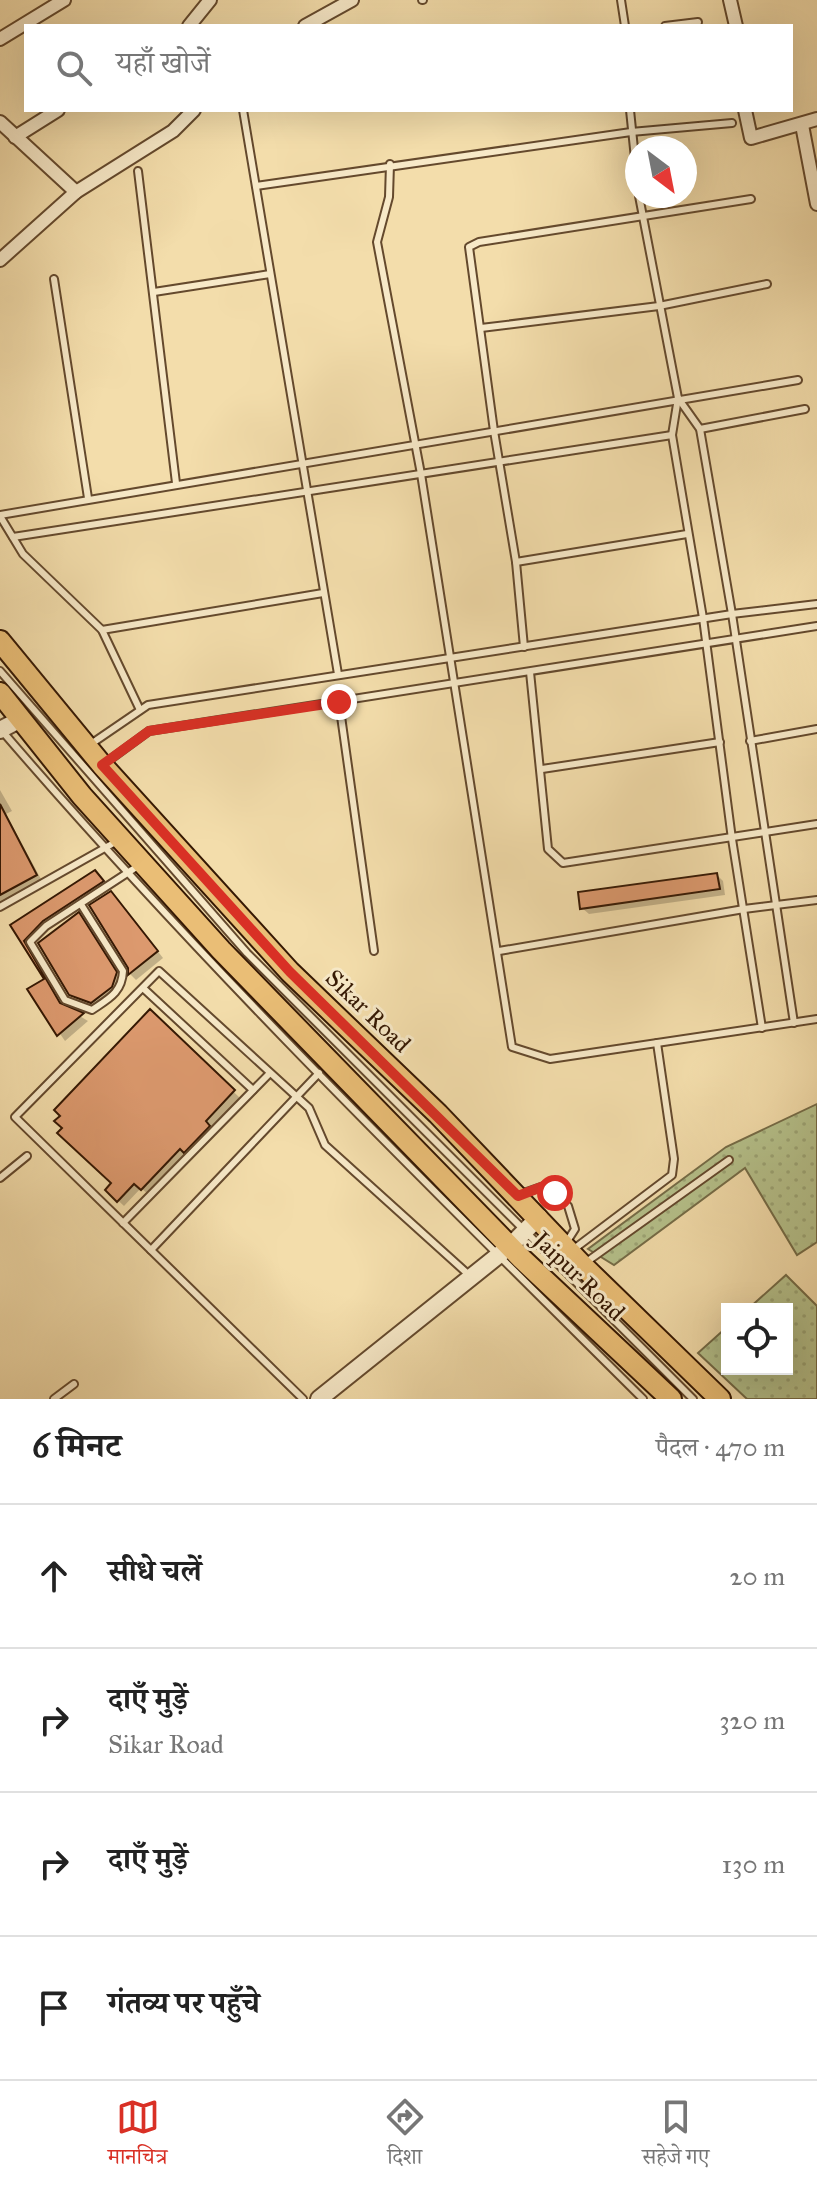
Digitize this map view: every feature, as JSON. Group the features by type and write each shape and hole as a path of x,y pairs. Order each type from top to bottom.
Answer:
{"main road":[{"name":"Sikar Road","path":"0,641 102,765 290,972 720,1399"},
{"name":"Jaipur Road","path":"0,693 111,844 221,950 325,1067 671,1399"}],"street":[{"path":"25,24 64,0"},
{"path":"191,24 210,0"},
{"path":"309,24 352,0"},
{"path":"730,0 736,24"},
{"path":"0,39 24,24"},
{"path":"15,137 55,112"},
{"path":"0,260 76,192 173,131 192,112"},
{"path":"745,112 751,138 817,119"},
{"path":"0,122 76,192"},
{"path":"802,125 817,204"},
{"path":"1,730 21,719"},
{"path":"319,1399 511,1245 539,1217"}],"lane":[{"path":"621,0 625,24"},
{"path":"682,24 698,22"},
{"path":"243,112 338,674"},
{"path":"630,112 632,136"},
{"path":"256,186 390,164 631,132 732,123"},
{"path":"390,164 389,197 377,242 416,444 512,1047 550,1059 817,1019"},
{"path":"138,171 176,483"},
{"path":"524,647 516,562 498,462 468,252 472,245 751,199"},
{"path":"641,208 678,398 672,435 703,618 732,839 762,1028"},
{"path":"154,292 270,274"},
{"path":"54,279 88,498"},
{"path":"481,328 659,306 767,284"},
{"path":"140,710 102,630 23,554 0,515 798,380"},
{"path":"678,398 700,429 732,614 794,1023"},
{"path":"700,429 805,409"},
{"path":"13,537 672,435"},
{"path":"516,562 687,534"},
{"path":"102,630 323,593"},
{"path":"88,746 148,705 703,618 817,604"},
{"path":"102,765 149,731 817,626"},
{"path":"0,671 247,953 440,1144 511,1245 643,1399"},
{"path":"530,672 548,849 563,863 817,824"},
{"path":"339,702 374,951"},
{"path":"750,741 817,729"},
{"path":"0,907 111,844 1,730"},
{"path":"542,769 720,742"},
{"path":"82,906 123,971 122,983 115,994 92,1010 65,1000 30,942 46,926 82,906 135,869"},
{"path":"499,951 744,909 776,908 817,900"},
{"path":"303,1399 15,1117 159,971 309,1108 325,1145 472,1277"},
{"path":"143,988 253,1090"},
{"path":"572,1254 672,1175 674,1159 657,1043"},
{"path":"151,1250 325,1067"},
{"path":"123,1223 269,1074"},
{"path":"0,1178 27,1156"},
{"path":"572,1254 729,1160"},
{"path":"518,1196 544,1186 568,1206 575,1229 572,1254"},
{"path":"511,1245 693,1399"},
{"path":"54,1399 74,1384"}],"green space":[{"path":"817,1104 817,1242 797,1255 745,1168 614,1265 588,1249 726,1147"},
{"path":"786,1275 817,1306 817,1399 747,1399 721,1375 793,1375 793,1303 755,1303"},
{"path":"721,1332 721,1375 698,1353"}],"building":[{"path":"0,804 37,875 0,895"},
{"path":"95,870 104,881 43,921 24,941 60,1003 84,1013 57,1036 27,989 44,979 10,925"},
{"path":"717,873 720,889 580,909 578,892"},
{"path":"111,891 158,951 128,975 128,968 89,905"},
{"path":"79,912 117,972 112,987 91,1003 69,995 38,943"},
{"path":"150,1009 235,1090 206,1121 210,1126 184,1153 180,1149 141,1190 134,1184 117,1202 105,1190 111,1183 57,1133 62,1128 54,1121 60,1116 54,1110"}],"route":[{"path":"339,702 149,731 102,765 290,972 438,1114 518,1196 544,1186 555,1193"}]}
